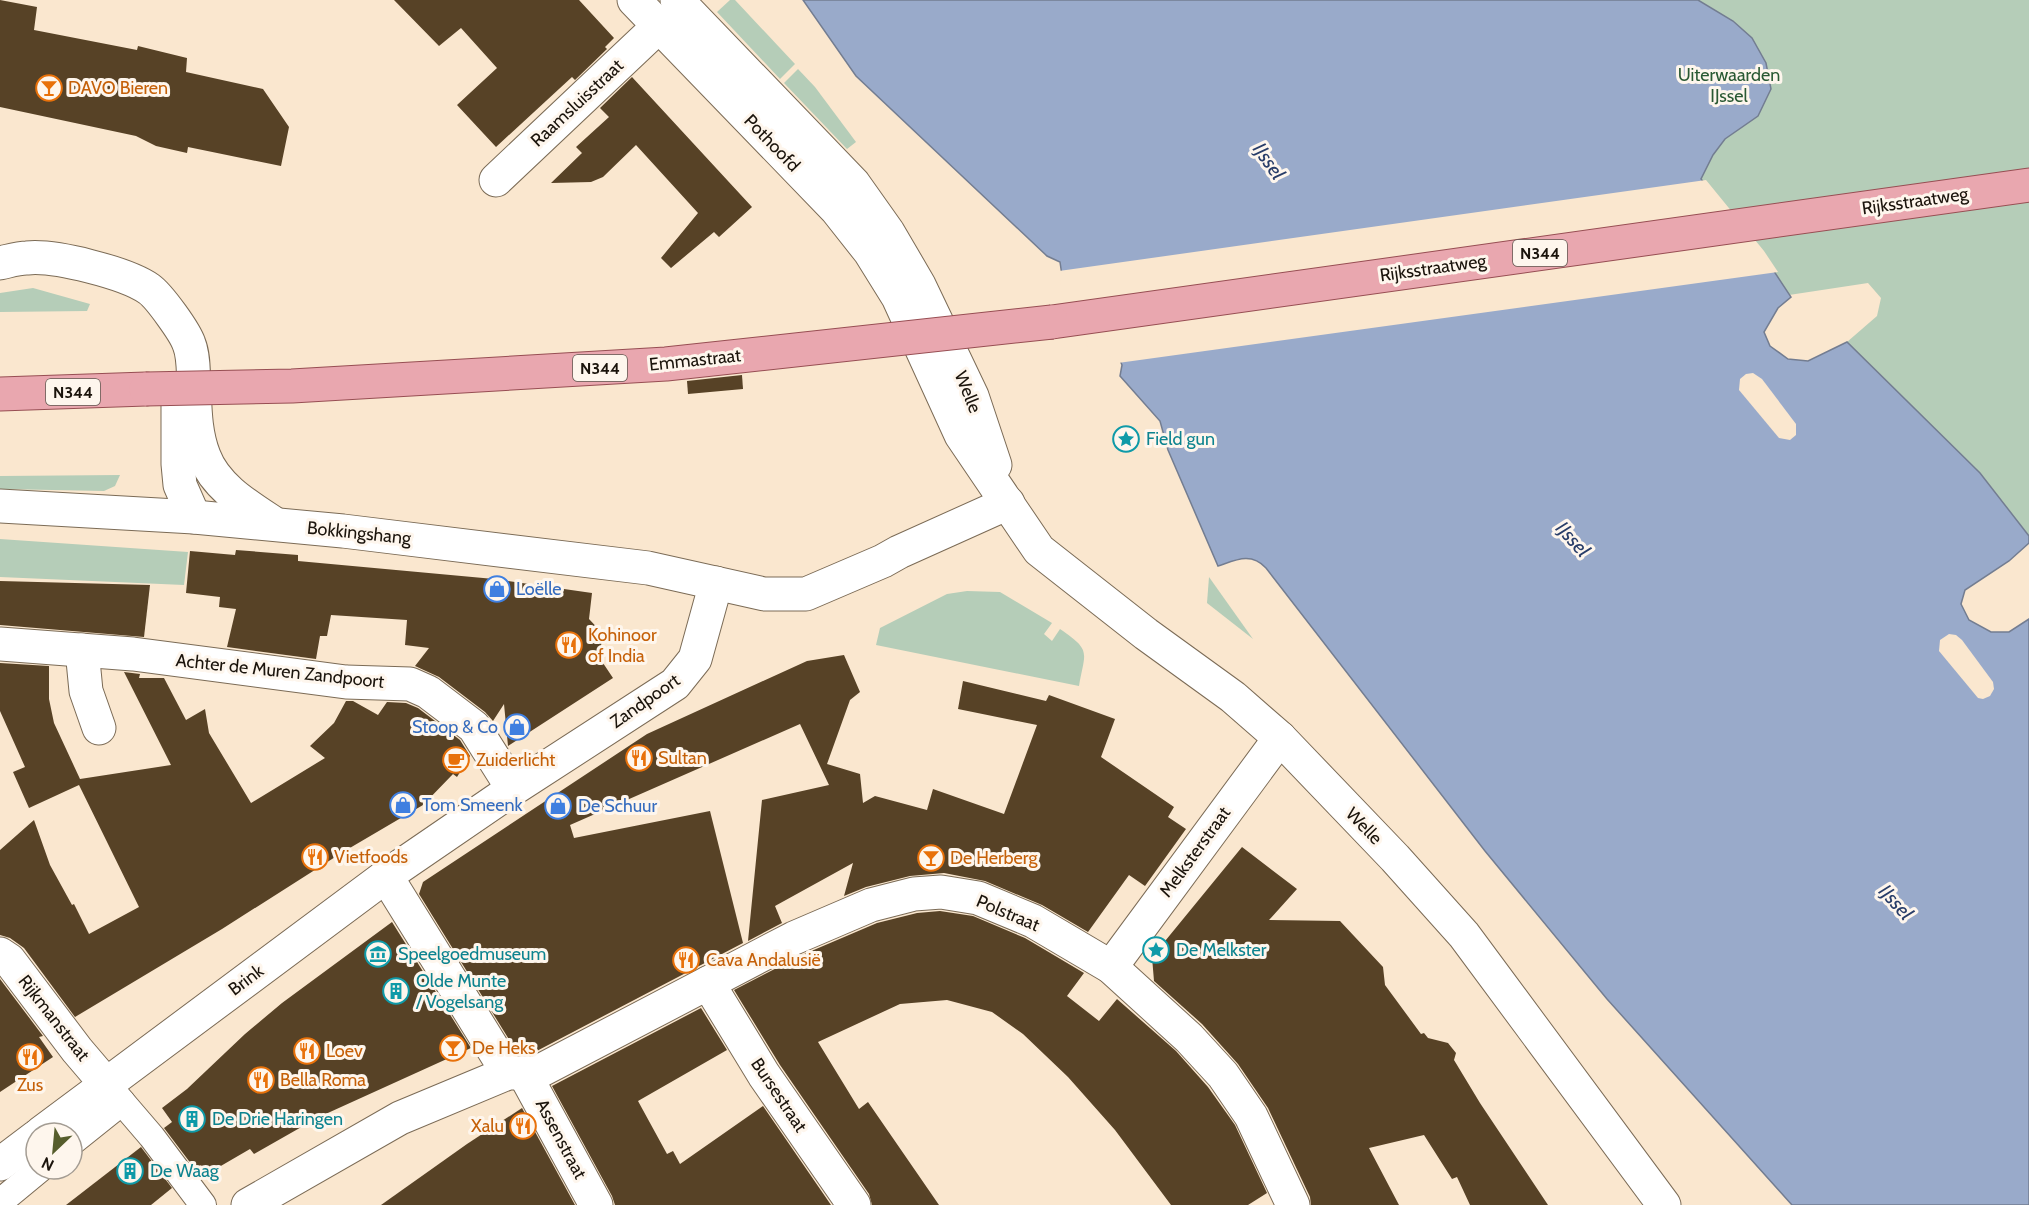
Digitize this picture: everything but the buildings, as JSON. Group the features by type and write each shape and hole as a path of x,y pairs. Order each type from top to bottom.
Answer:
{"main road":[{"name":"Rijksstraatweg","path":"1052,322 2029,185"},
{"name":"Emmastraat","path":"0,394 292,386 666,364 1052,322"}],"street":[{"name":"Pothoofd","path":"634,0 668,13 854,184 888,232 909,291"},
{"name":"Raamsluisstraat","path":"496,180 668,13"},
{"path":"0,263 27,258 74,263 130,280 149,289 160,299 189,344 193,370 195,420 204,457 209,467 235,497 276,525"},
{"name":"Welle","path":"909,291 972,396 1008,503 1039,549 1146,634 1233,697 1280,738 1395,858 1464,935 1664,1205"},
{"path":"178,327 178,464 180,485 194,517"},
{"path":"716,583 764,594 806,594 1008,503"},
{"name":"Bokkingshang","path":"0,506 194,517 343,531 648,568 716,583"},
{"name":"Zandpoort","path":"386,876 513,789 675,684 695,659 716,583"},
{"name":"Achter de Muren Zandpoort","path":"0,644 133,654 346,682 410,684 428,692 474,727 513,789"},
{"path":"82,650 86,691 99,728"},
{"name":"Melksterstraat","path":"1111,967 1280,738"},
{"name":"Assenstraat","path":"386,876 516,1073 596,1205"},
{"name":"Brink","path":"63,1121 114,1093 386,876"},
{"name":"Polstraat","path":"516,1073 536,1074 794,938 871,905 914,894 941,892 978,898 1033,921 1111,967 1189,1038 1223,1075 1251,1116 1293,1205"},
{"name":"Rijkmanstraat","path":"0,954 9,960 77,1050 114,1093"},
{"name":"Bursestraat","path":"708,983 764,1075 854,1205"},
{"path":"248,1205 400,1118 516,1073"},
{"path":"114,1093 152,1137 203,1205"},
{"name":"Brink","path":"84,1128 114,1093"},
{"path":"0,1164 24,1146"},
{"path":"0,1202 25,1181"}],"green space":[{"path":"730,0 735,0 795,64 780,79 717,12"},
{"name":"Uiterwaarden IJssel","path":"1484,0 2029,0 2029,536 1980,473 1847,342 1877,316 1881,298 1868,283 1789,295 1762,253 1701,179 1703,174"},
{"path":"798,69 815,87 856,142 847,149 784,83"},
{"path":"33,288 90,304 87,311 0,312 0,293"},
{"path":"120,475 115,486 104,491 0,489 0,476"},
{"path":"0,539 188,552 184,585 0,577"},
{"path":"1209,577 1253,639 1207,603"},
{"path":"967,591 1000,592 1052,623 1044,634 1052,641 1060,629 1077,642 1084,653 1079,686 876,645 880,628 947,594"}],"water":[{"name":"IJssel","path":"803,0 1698,0 1733,21 1752,38 1766,63 1771,89 1758,116 1725,139 1713,155 1701,179 1762,253 1791,297 1778,308 1764,332 1770,346 1788,359 1808,361 1847,342 1980,473 2029,536 2029,543 2009,561 1965,590 1961,604 1969,620 1991,632 2009,632 2029,619 2029,1205 1792,1205 1607,999 1485,851 1266,568 1255,560 1249,559 1218,566 1168,450 1160,421 1120,376 1122,365 1119,358 1086,324 1068,316 1060,262 1047,256 856,76"}],"pier":[{"path":"1706,180 1764,251 1778,272 1118,363 1109,355 1089,357 1083,325 1065,317 1059,271"},
{"path":"1753,373 1762,379 1796,424 1796,435 1790,440 1779,438 1739,390 1740,379 1746,374"},
{"path":"1949,634 1956,635 1962,640 1993,682 1994,689 1990,696 1983,699 1978,698 1939,651 1940,640"}],"place":[{"name":"DAVO Bieren","path":"49,88"},
{"name":"Field gun","path":"1126,439"},
{"name":"Loëlle","path":"497,589"},
{"name":"Kohinoor of India","path":"569,645"},
{"name":"Stoop & Co","path":"517,727"},
{"name":"Sultan","path":"639,758"},
{"name":"Zuiderlicht","path":"456,760"},
{"name":"Tom Smeenk","path":"403,805"},
{"name":"De Schuur","path":"558,806"},
{"name":"Vietfoods","path":"315,857"},
{"name":"De Herberg","path":"931,858"},
{"name":"De Melkster","path":"1156,950"},
{"name":"Speelgoedmuseum","path":"378,954"},
{"name":"Cava Andalusië","path":"686,960"},
{"name":"Olde Munte / Vogelsang","path":"396,991"},
{"name":"De Heks","path":"453,1048"},
{"name":"Loev","path":"307,1051"},
{"name":"Zus","path":"30,1057"},
{"name":"Bella Roma","path":"261,1080"},
{"name":"De Drie Haringen","path":"192,1119"},
{"name":"Xalu","path":"523,1126"},
{"name":"De Waag","path":"130,1171"}]}
